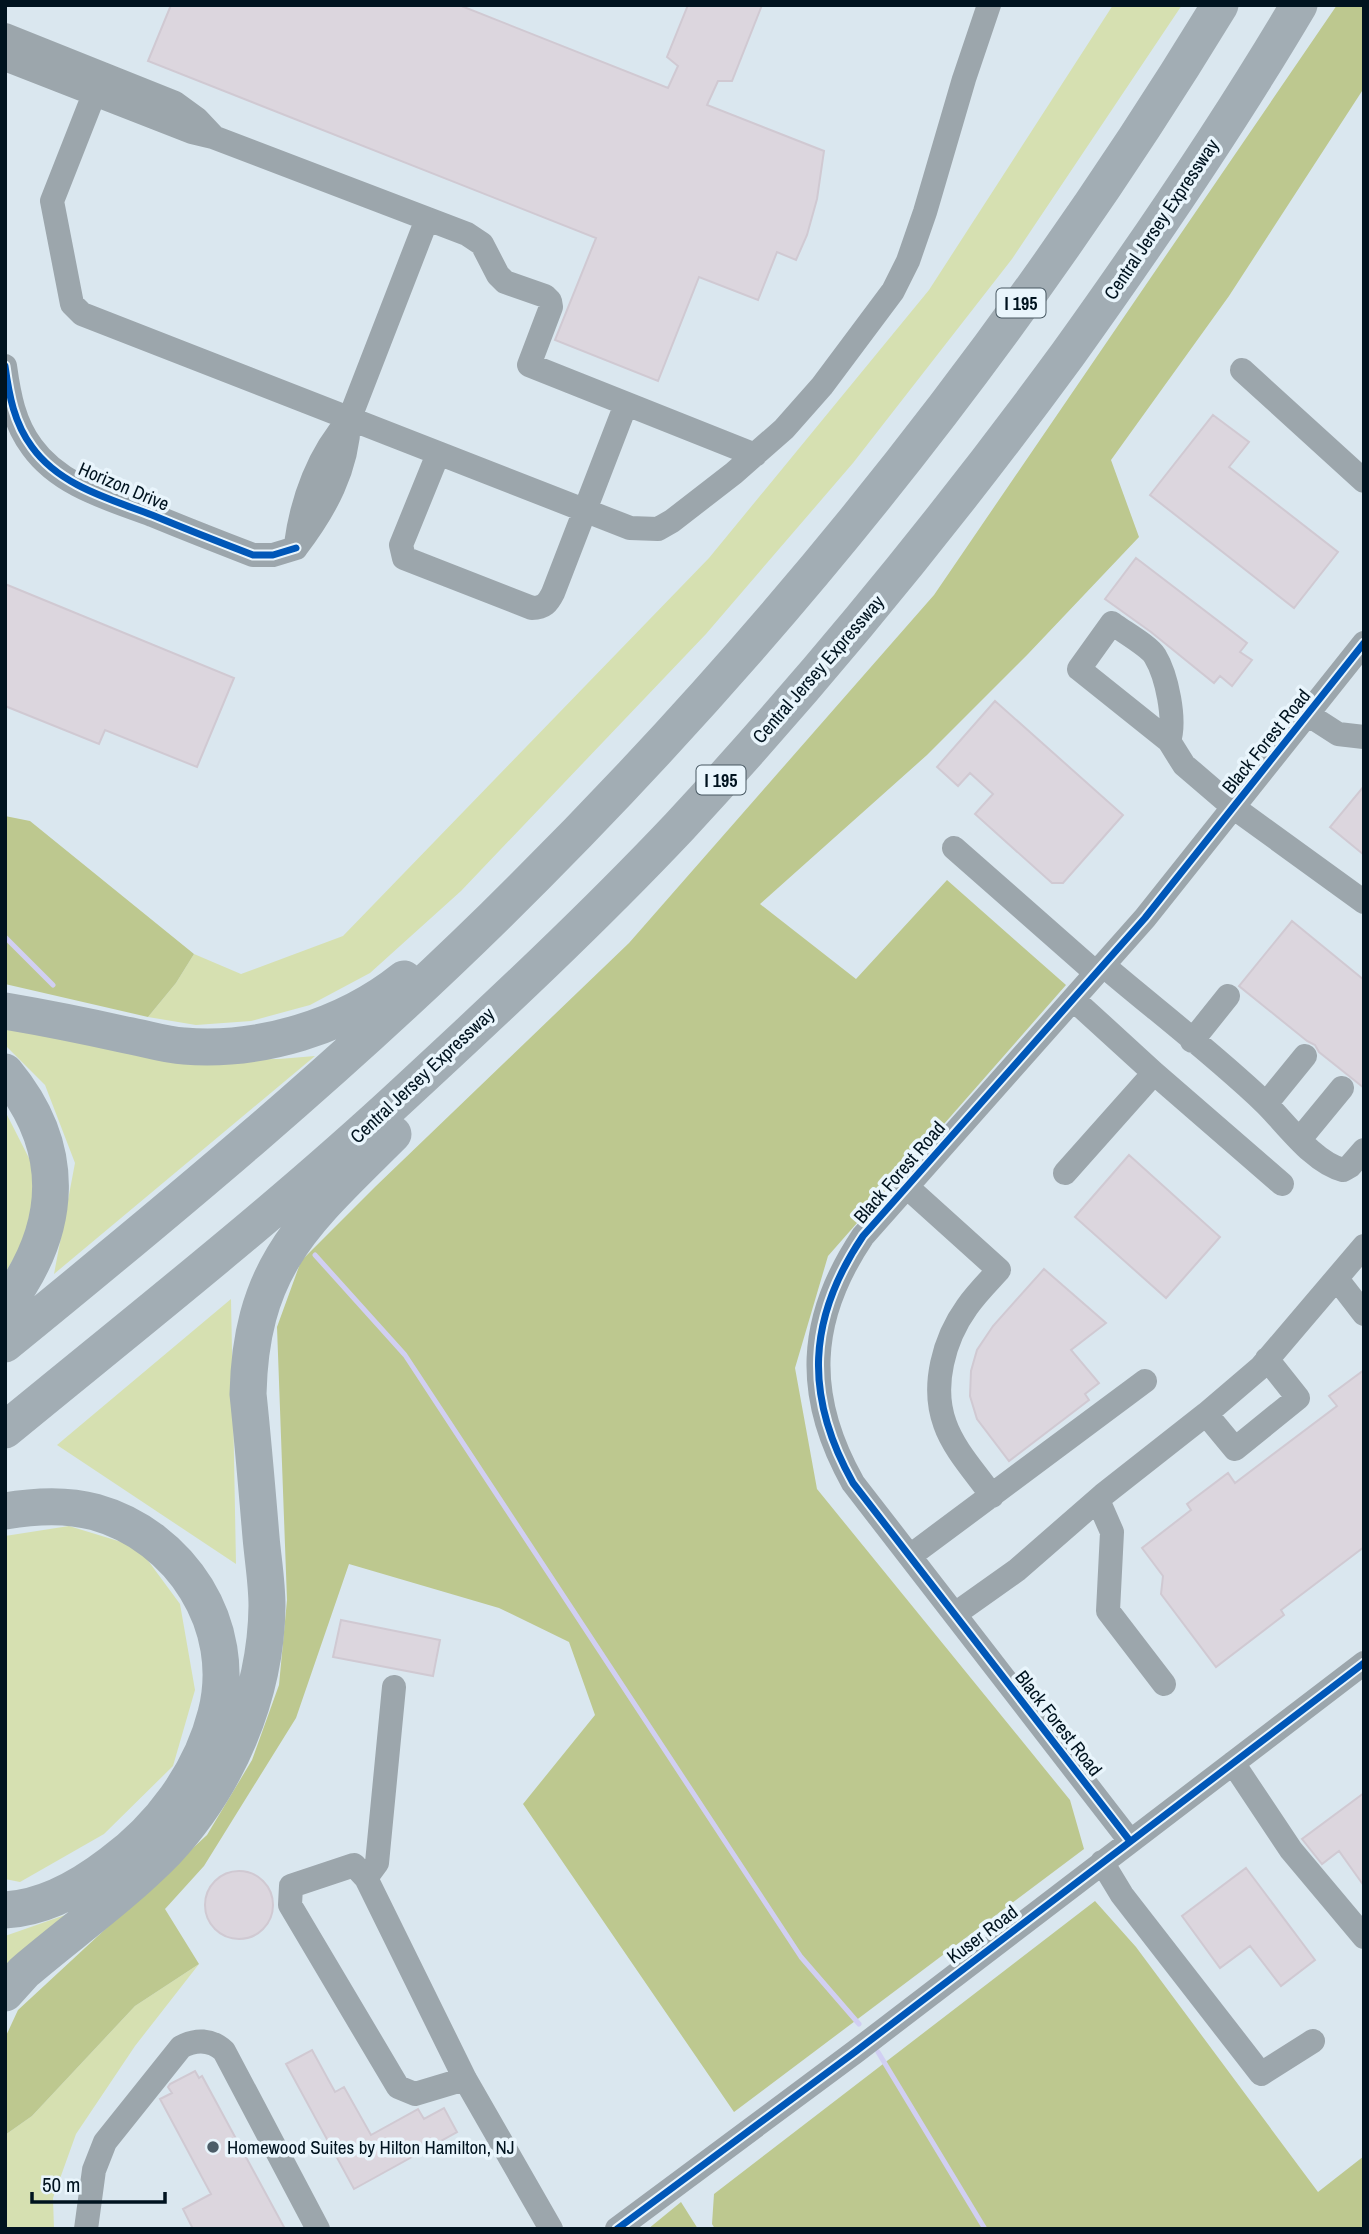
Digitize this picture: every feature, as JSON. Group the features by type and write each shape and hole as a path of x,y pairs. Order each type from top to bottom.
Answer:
{"highway":[{"name":"I 195","path":"5,1344 220,1167 359,1045 493,918 712,691 797,593 972,372 1109,179 1220,5"},
{"name":"Central Jersey Expressway","path":"5,1430 264,1218 404,1094 540,966 677,829 848,637 1025,412 1164,217 1299,5"},
{"path":"5,1011 182,1046 257,1042 324,1024 383,993 423,964 630,779"},
{"path":"5,1993 24,1972 138,1877 165,1851 194,1817 215,1786 247,1717 262,1656 267,1605 248,1394 249,1363 254,1328 264,1294 279,1262 315,1212 465,1063 677,829"},
{"path":"5,1072 34,1113 44,1140 50,1195 48,1219 41,1245 30,1270 5,1306"},
{"path":"5,1511 64,1507 93,1511 144,1533 168,1551 194,1584 213,1622 221,1680 217,1712 194,1769 175,1800 152,1828 126,1853 66,1893 39,1904 5,1910"}],"street":[{"path":"98,83 52,201 75,310 349,420 630,528 658,529 682,513 784,429 822,386 893,291 903,273 925,212 989,5"},
{"path":"5,35 192,132 213,137 467,234 482,244 498,275 505,282 545,296 550,301 551,307 529,365 755,455"},
{"path":"5,59 98,83"},
{"path":"349,420 428,219"},
{"name":"Horizon Drive","path":"5,366 9,397 18,423 31,447 66,479 92,492 253,555 273,555 296,548 304,502 333,438 349,420"},
{"path":"1242,370 1364,481"},
{"path":"438,454 401,545 404,558 532,608 541,608 548,603 626,404"},
{"path":"1169,741 1173,729 1167,688 1155,654 1112,623 1080,669 1169,741 1184,765 1233,807 1364,902"},
{"name":"Black Forest Road","path":"1130,1841 853,1483 828,1430 820,1398 818,1369 825,1311 835,1283 863,1236 1145,918 1364,643"},
{"path":"1307,714 1338,734 1364,737"},
{"path":"954,848 1192,1041 1266,1104 1331,1167 1343,1170 1364,1150"},
{"path":"1192,1041 1228,996"},
{"path":"1073,999 1282,1184"},
{"path":"1266,1104 1305,1056"},
{"path":"1065,1173 1154,1073"},
{"path":"1300,1139 1342,1088"},
{"path":"907,1187 999,1270 967,1306 950,1336 937,1396 945,1425 953,1440 992,1496"},
{"path":"955,1614 1017,1570 1098,1500 1206,1414 1267,1359 1364,1246"},
{"path":"1337,1279 1364,1314"},
{"path":"1206,1414 1235,1449 1297,1398 1267,1359"},
{"path":"910,1556 1145,1381"},
{"path":"1098,1500 1112,1532 1108,1611 1164,1684"},
{"name":"Kuser Road","path":"617,2229 855,2052 1364,1663"},
{"path":"366,1878 377,1863 394,1687"},
{"path":"1233,1763 1291,1850 1364,1937"},
{"path":"1102,1863 1122,1895 1261,2074 1313,2041"},
{"path":"465,2080 415,2094 398,2087 289,1905 291,1886 354,1865 366,1878 465,2080 551,2229"},
{"path":"86,2229 94,2170 105,2142 181,2047 199,2040 218,2046 224,2051 318,2229"}],"green space":[{"path":"1113,5 1182,5 1012,259 853,463 706,634 461,891 370,973 310,1005 251,1021 196,1025 148,1017 176,983 194,954 241,974 343,936 709,558 929,290"},
{"path":"1337,5 1364,5 1364,88 1229,296 1111,460 1139,537 927,755 760,904 856,979 947,880 1066,985 828,1256 795,1368 817,1489 1070,1800 1084,1849 734,2112 523,1804 595,1715 569,1642 499,1608 349,1564 296,1718 204,1866 165,1909 199,1964 135,2006 32,2116 5,2135 5,2038 18,2010 207,1835 252,1760 279,1685 287,1600 277,1327 301,1261 629,943 934,595"},
{"path":"5,816 30,821 194,954 176,983 148,1017 5,984"},
{"path":"5,1022 186,1060 315,1056 54,1274 75,1163 45,1085 5,1045"},
{"path":"5,1111 33,1166 35,1223 5,1273"},
{"path":"231,1299 236,1564 57,1445"},
{"path":"69,1526 138,1547 180,1604 195,1690 173,1766 104,1834 20,1882 5,1879 5,1536"},
{"path":"1095,1901 1136,1947 1318,2192 1364,2156 1364,2229 715,2229 712,2224 714,2194"},
{"path":"88,1907 5,1975 5,1936"},
{"path":"199,1964 135,2046 76,2134 53,2198 54,2229 5,2229 5,2135 32,2116 135,2006"},
{"path":"681,2202 698,2229 648,2229"}],"building":[{"path":"171,5 459,5 668,88 678,66 667,57 688,5 762,5 732,81 718,81 707,105 824,151 817,199 807,235 796,260 777,252 758,300 699,277 658,381 555,340 596,238 148,61"},
{"path":"1213,415 1249,442 1229,467 1338,552 1294,608 1150,495"},
{"path":"1136,558 1247,643 1240,652 1252,660 1232,686 1220,676 1214,683 1105,599"},
{"path":"5,584 234,678 197,767 105,730 99,744 5,706"},
{"path":"995,701 1123,815 1063,883 1052,883 975,814 993,794 970,773 958,786 937,767"},
{"path":"1364,786 1364,855 1330,827"},
{"path":"1292,921 1364,980 1364,1088 1319,1052 1315,1045 1239,986"},
{"path":"1129,1155 1220,1237 1166,1298 1075,1217"},
{"path":"1044,1269 1106,1323 1071,1350 1099,1383 1085,1394 1089,1400 1009,1461 977,1419 970,1396 971,1371 977,1350 993,1326"},
{"path":"1364,1370 1364,1547 1281,1610 1284,1615 1216,1667 1161,1594 1163,1576 1142,1548 1191,1510 1187,1504 1228,1473 1235,1483 1337,1406 1329,1396"},
{"path":"341,1620 440,1640 433,1676 333,1657"},
{"path":"1364,1793 1364,1886 1339,1851 1322,1864 1302,1839"},
{"path":"1246,1868 1315,1960 1281,1986 1250,1946 1220,1968 1182,1916"},
{"path":"239,1871 252,1874 263,1881 270,1892 273,1905 270,1918 263,1929 252,1936 239,1939 226,1936 215,1929 208,1918 205,1905 208,1892 215,1881 226,1874"},
{"path":"312,2050 335,2092 344,2087 371,2135 418,2109 424,2119 444,2108 457,2132 354,2189 286,2064"},
{"name":"Homewood Suites by Hilton Hamilton, NJ","path":"195,2071 199,2078 202,2076 285,2229 193,2229 183,2209 211,2194 160,2099 172,2093 168,2087 170,2084"}],"waterway":[{"path":"5,937 53,985"},
{"path":"315,1255 405,1355 801,1957 859,2024"},
{"path":"878,2052 985,2229"}],"cycle path":[{"path":"5,366 13,408 26,438 43,460 71,481 103,497 253,555 273,555 296,548"},
{"path":"1130,1841 853,1483 837,1451 826,1419 820,1388 822,1328 844,1267 863,1236 1145,918 1364,643"},
{"path":"617,2229 855,2052 1364,1663"}],"place":[{"name":"Homewood Suites by Hilton Hamilton, NJ","path":"213,2147"}]}
